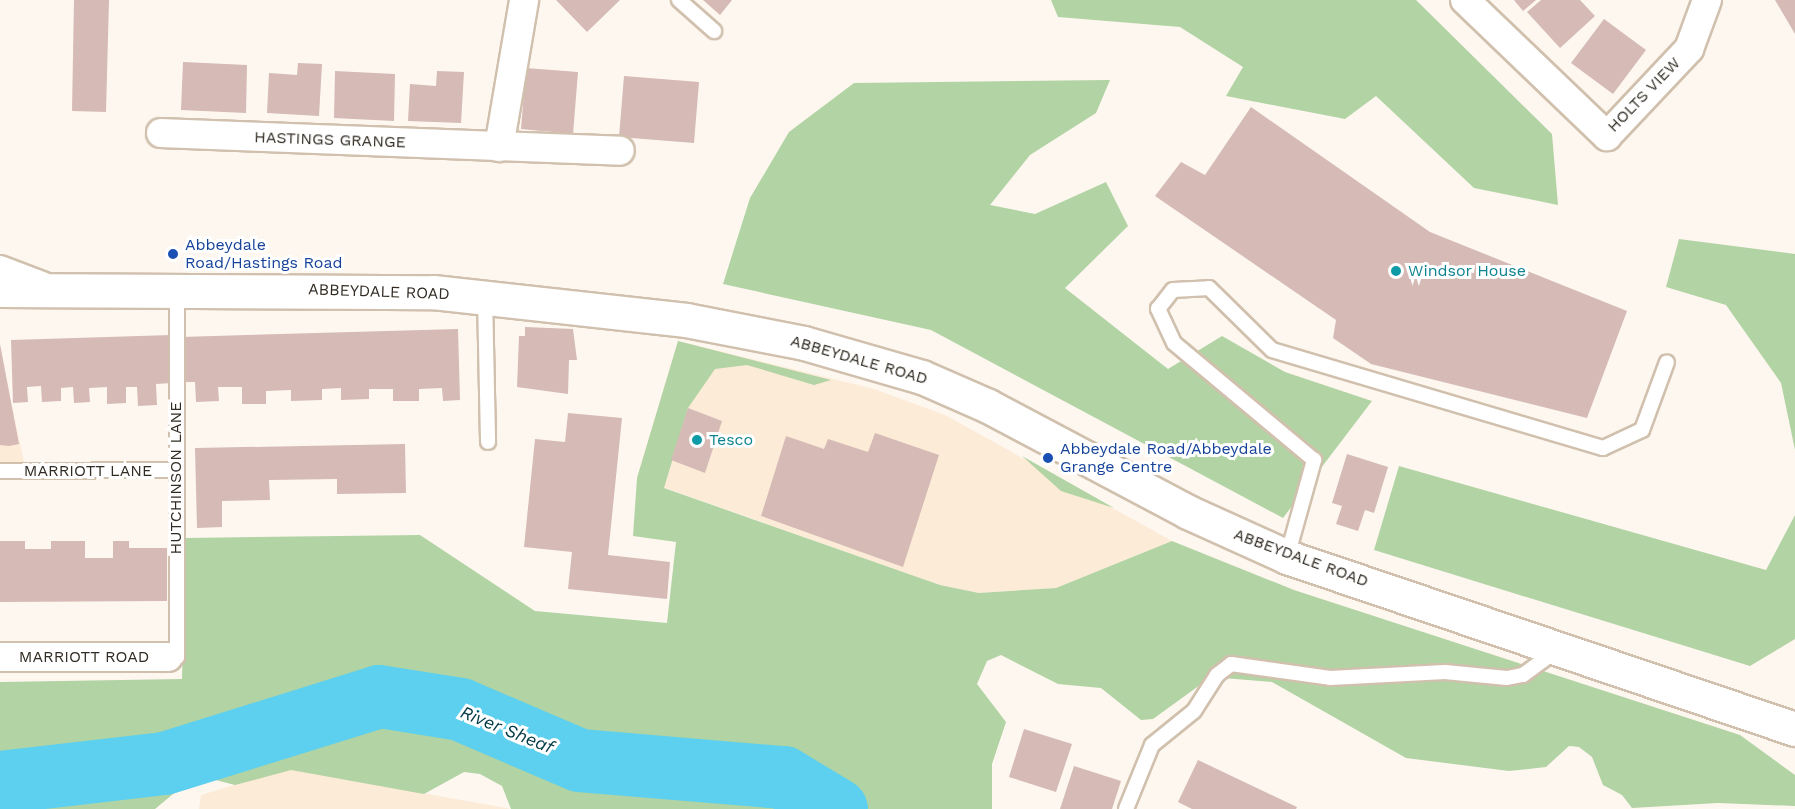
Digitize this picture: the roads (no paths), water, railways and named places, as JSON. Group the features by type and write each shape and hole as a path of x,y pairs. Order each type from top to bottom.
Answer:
{"main road":[{"name":"ABBEYDALE ROAD","path":"0,290 177,289 485,296 752,331 922,377 1287,557 1561,646 1795,729"}],"street":[{"path":"499,147 524,0"},
{"name":"HOLTS VIEW","path":"1465,0 1506,45 1607,136 1689,49 1707,0"},
{"name":"HASTINGS GRANGE","path":"161,133 620,152"},
{"path":"0,270 50,289"},
{"name":"MARRIOTT ROAD","path":"0,657 168,657"}],"lane":[{"path":"679,0 714,30"},
{"path":"1287,557 1314,460 1174,343 1158,309 1173,290 1209,288 1272,350 1603,448 1642,430 1667,362"},
{"name":"HUTCHINSON LANE","path":"168,657 177,657 177,289"},
{"path":"485,296 488,442"},
{"name":"MARRIOTT LANE","path":"0,471 176,470"},
{"path":"1126,809 1152,745 1194,711 1228,666 1330,678 1445,672 1507,678 1523,675 1561,646"}],"waterway":[{"name":"River Sheaf","path":"0,782 164,763 379,696 460,709 579,760 783,777 836,809"}],"place":[{"name":"Abbeydale Road/Hastings Road","path":"173,254"},
{"name":"Windsor House","path":"1396,271"},
{"name":"Tesco","path":"697,440"},
{"name":"Abbeydale Road/Abbeydale Grange Centre","path":"1048,458"}]}
